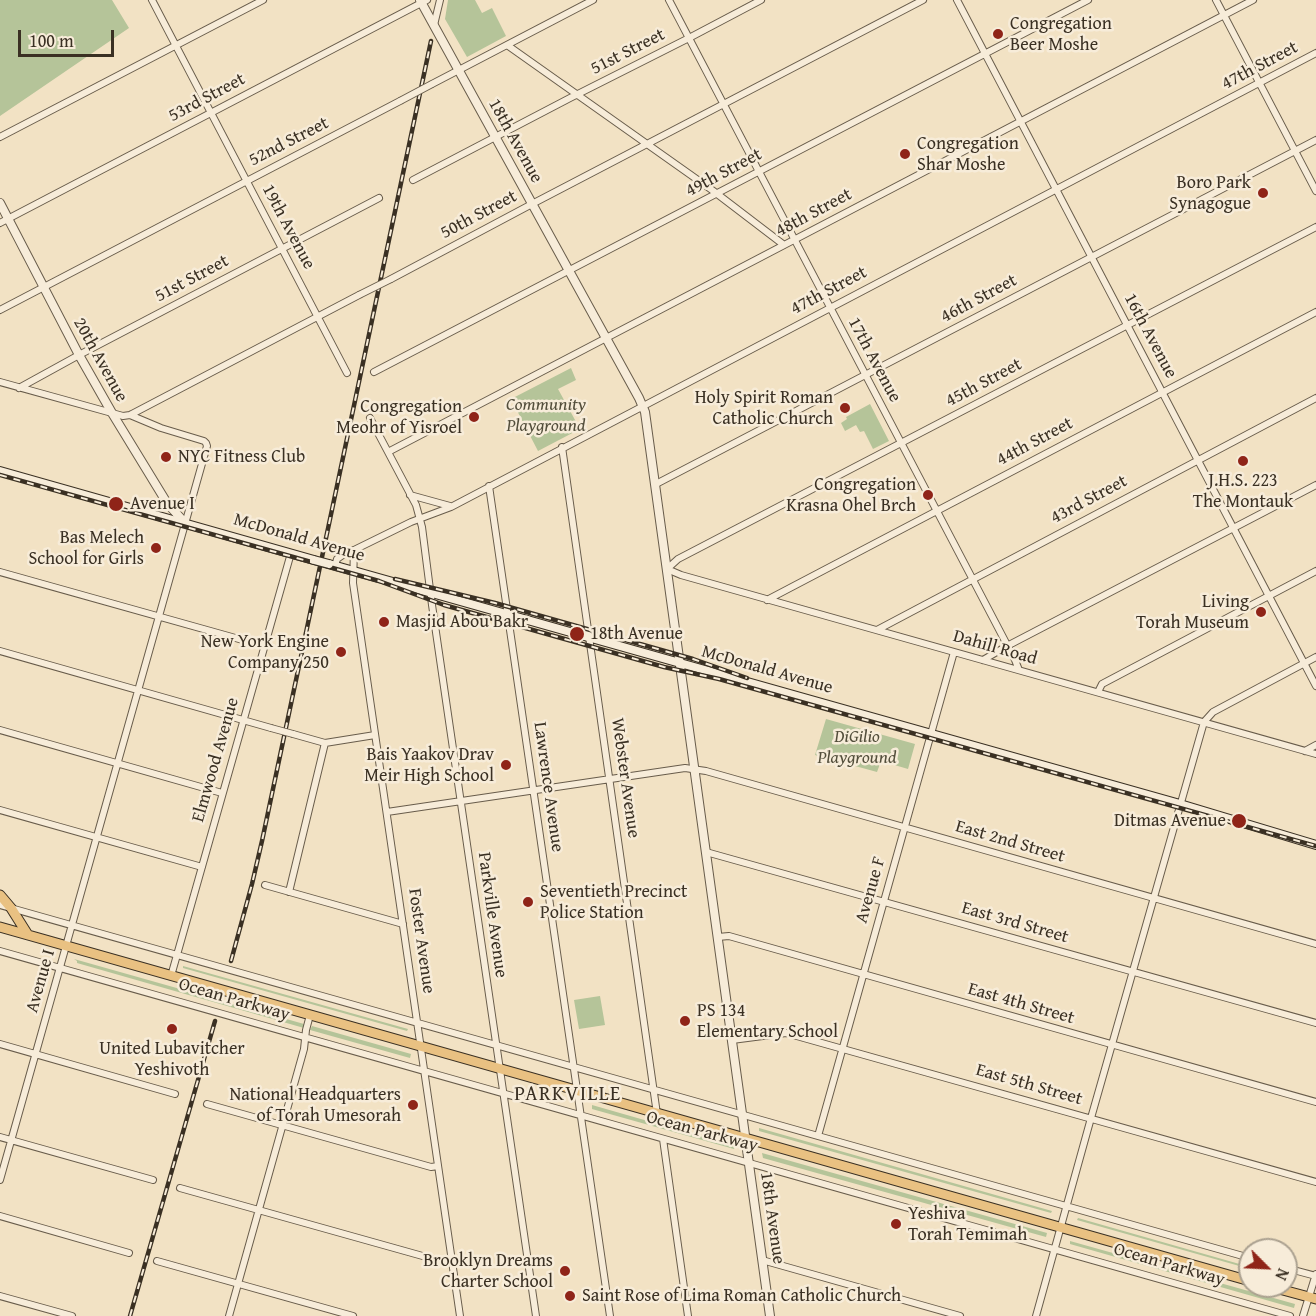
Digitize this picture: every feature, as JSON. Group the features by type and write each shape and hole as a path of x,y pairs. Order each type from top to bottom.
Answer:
{"main road":[{"name":"McDonald Avenue","path":"0,471 1180,804 1316,845"},
{"path":"0,895 28,935"},
{"name":"Ocean Parkway","path":"0,927 1238,1278"}],"street":[{"name":"19th Avenue","path":"152,0 347,373"},
{"path":"0,137 263,0"},
{"path":"434,26 440,0"},
{"name":"52nd Street","path":"0,310 593,0"},
{"name":"17th Avenue","path":"669,0 1019,670"},
{"name":"51st Street","path":"413,180 761,0"},
{"name":"50th Street","path":"130,415 923,0"},
{"name":"16th Avenue","path":"957,0 1316,686"},
{"name":"49th Street","path":"374,372 1088,0"},
{"path":"1216,0 1316,191"},
{"name":"48th Street","path":"388,452 1253,0"},
{"name":"18th Avenue","path":"423,1 434,26 606,338 646,417 770,1316"},
{"name":"53rd Street","path":"0,223 423,1"},
{"path":"507,45 717,194 784,246"},
{"name":"47th Street","path":"332,565 341,555 419,518 451,507 1316,53"},
{"name":"46th Street","path":"656,484 1316,140"},
{"name":"51st Street","path":"19,388 379,198"},
{"name":"20th Avenue","path":"0,203 79,355 112,413 167,503 185,523"},
{"name":"45th Street","path":"667,569 678,559 1316,227"},
{"name":"44th Street","path":"767,600 1316,312"},
{"path":"0,382 123,416 130,415"},
{"name":"43rd Street","path":"877,630 1316,398"},
{"name":"Avenue I","path":"0,1180 207,446 204,441 161,428 130,415"},
{"path":"370,418 416,506 419,518"},
{"name":"Webster Avenue","path":"562,447 657,1114"},
{"path":"983,660 1316,485"},
{"name":"Lawrence Avenue","path":"489,486 610,1316"},
{"path":"410,495 451,507"},
{"name":"Parkville Avenue","path":"419,518 423,531 460,801 536,1316"},
{"path":"353,571 354,550"},
{"name":"Elmwood Avenue","path":"171,976 291,553"},
{"name":"Dahill Road","path":"667,569 767,600 1316,754"},
{"name":"Foster Avenue","path":"353,571 460,1316"},
{"path":"1098,692 1101,684 1316,571"},
{"path":"0,572 264,646"},
{"path":"0,651 325,743 375,735"},
{"name":"Avenue F","path":"818,1136 954,652"},
{"path":"1036,1316 1090,1118 1204,722 1213,712 1316,657"},
{"path":"0,730 222,793"},
{"path":"289,892 325,743"},
{"path":"1305,751 1316,745"},
{"name":"East 2nd Street","path":"387,812 685,768 706,771 1316,944"},
{"path":"0,810 202,867"},
{"name":"East 3rd Street","path":"706,852 1316,1023"},
{"path":"265,885 403,924"},
{"name":"Ocean Parkway","path":"0,905 1238,1254"},
{"name":"East 4th Street","path":"718,937 729,936 1316,1102"},
{"name":"Ocean Parkway","path":"0,951 1290,1316"},
{"path":"229,1316 306,1044 306,1030 310,1015"},
{"name":"East 5th Street","path":"732,1040 786,1033 1316,1182"},
{"path":"0,1044 175,1094"},
{"path":"207,1104 430,1167 438,1167"},
{"path":"0,1137 153,1180"},
{"path":"663,1139 688,1316"},
{"path":"180,1188 453,1263"},
{"path":"0,1216 129,1253"},
{"path":"762,1260 960,1316"},
{"path":"157,1261 353,1316"},
{"path":"1298,1271 1316,1275 1312,1298 1303,1316"},
{"path":"0,1296 72,1316"}],"green space":[{"path":"0,0 112,0 129,28 0,116"},
{"path":"448,0 475,0 482,13 492,8 506,36 467,57 445,19"},
{"name":"Community Playground","path":"571,368 576,380 558,389 580,429 538,451 511,399"},
{"path":"870,404 889,441 873,449 864,431 860,432 856,425 845,431 841,423 847,419 846,417"},
{"name":"DiGilio Playground","path":"826,719 915,744 908,769 881,761 877,772 815,755"},
{"path":"74,959 304,1024 304,1028 77,963"},
{"path":"183,966 408,1029 407,1031 183,968"},
{"path":"600,996 605,1025 579,1029 574,1000"},
{"path":"312,1026 411,1054 410,1058 310,1030"},
{"path":"592,1105 735,1146 734,1149 592,1109"},
{"path":"759,1128 1052,1211 1051,1213 759,1131"},
{"path":"762,1153 1047,1233 1046,1237 763,1158"},
{"path":"1078,1218 1238,1264 1238,1266 1077,1220"},
{"path":"1070,1241 1238,1288 1238,1292 1070,1244"},
{"path":"1259,1298 1274,1298 1295,1304 1294,1308"}],"railway":[{"path":"231,961 262,841 431,41"},
{"path":"0,475 379,581 444,605 664,667 719,679 1316,846"},
{"path":"395,579 495,603 693,659 747,678"},
{"path":"130,1316 215,1021"}],"place":[{"name":"Congregation Beer Moshe","path":"998,34"},
{"name":"Congregation Shar Moshe","path":"905,154"},
{"name":"Boro Park Synagogue","path":"1263,193"},
{"name":"Holy Spirit Roman Catholic Church","path":"845,408"},
{"name":"Congregation Meohr of Yisroel","path":"474,417"},
{"name":"NYC Fitness Club","path":"166,457"},
{"name":"J.H.S. 223 The Montauk","path":"1243,461"},
{"name":"Congregation Krasna Ohel Brch","path":"928,495"},
{"name":"Avenue I","path":"116,504"},
{"name":"Bas Melech School for Girls","path":"156,548"},
{"name":"Living Torah Museum","path":"1261,612"},
{"name":"Masjid Abou Bakr","path":"384,622"},
{"name":"18th Avenue","path":"577,634"},
{"name":"New York Engine Company 250","path":"341,652"},
{"name":"Bais Yaakov Drav Meir High School","path":"506,765"},
{"name":"Ditmas Avenue","path":"1239,821"},
{"name":"Seventieth Precinct Police Station","path":"528,902"},
{"name":"PS 134 Elementary School","path":"685,1021"},
{"name":"United Lubavitcher Yeshivoth","path":"172,1029"},
{"name":"National Headquarters of Torah Umesorah","path":"413,1105"},
{"name":"Yeshiva Torah Temimah","path":"896,1224"},
{"name":"Brooklyn Dreams Charter School","path":"565,1271"},
{"name":"Saint Rose of Lima Roman Catholic Church","path":"570,1296"}],"district":[{"name":"PARKVILLE","path":"568,1095"}]}
